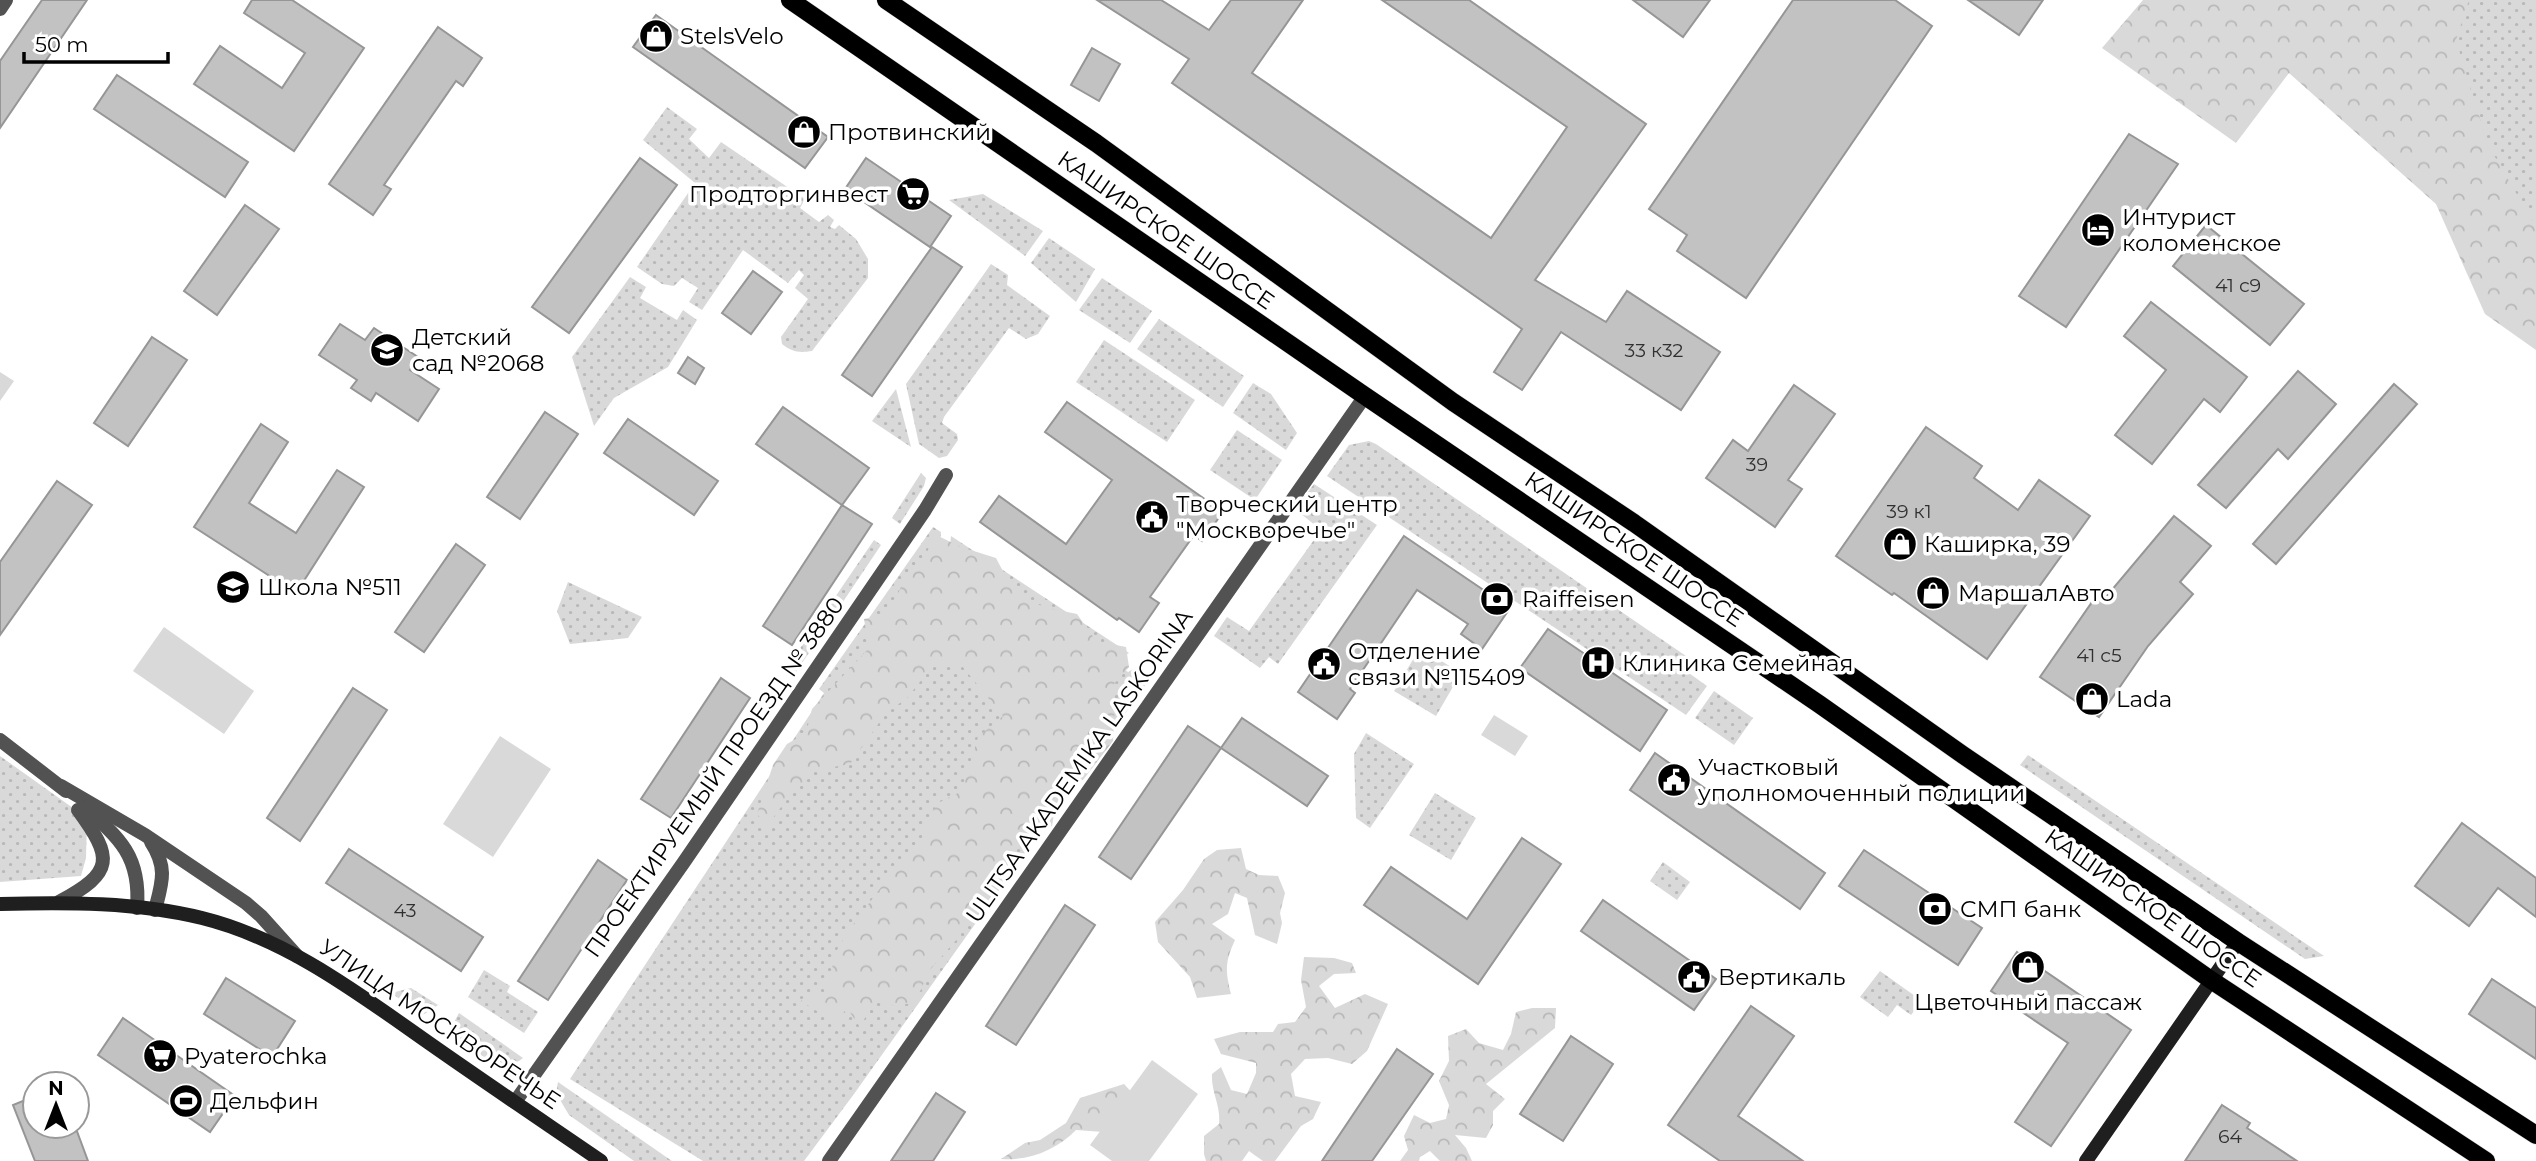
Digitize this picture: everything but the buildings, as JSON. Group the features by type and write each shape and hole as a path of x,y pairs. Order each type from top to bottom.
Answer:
{"main road":[{"name":"КАШИРСКОЕ ШОССЕ","path":"790,0 1365,396 1819,704 2211,980 2486,1161"},
{"name":"КАШИРСКОЕ ШОССЕ","path":"886,0 1096,143 1452,402 1634,523 1963,755 2238,942 2536,1135"},
{"name":"УЛИЦА МОСКВОРЕЧЬЕ","path":"0,904 59,902 137,908 202,918 238,930 298,957 334,977 601,1161"},
{"path":"2086,1161 2238,942"}],"street":[{"path":"0,9 6,0"},
{"name":"ULITSA AKADEMIKA LASKORINA","path":"829,1161 1365,396"},
{"name":"ПРОЕКТИРУЕМЫЙ ПРОЕЗД № 3880","path":"516,1102 684,862 925,510 946,475"},
{"path":"0,740 61,786 123,844 136,873 139,888 137,908"},
{"path":"61,786 145,835 246,903 298,957"},
{"path":"59,902 82,890 95,879 103,866 103,850 98,838 61,786"},
{"path":"145,835 160,856 162,866 163,880 155,910"}],"green space":[{"path":"2143,0 2469,0 2456,40 2488,145 2536,227 2536,350 2485,314 2436,204 2289,73 2236,143 2102,48"},
{"path":"2335,0 2536,0 2536,304"},
{"path":"667,107 697,129 689,139 709,158 721,142 805,199 800,208 819,222 828,215 834,220 830,227 835,229 839,225 856,239 868,259 868,278 812,351 796,351 782,344 781,337 808,299 795,288 804,275 799,270 788,283 743,250 702,310 689,302 698,288 682,278 674,286 662,284 637,267 695,183 643,140"},
{"path":"983,194 1043,231 1025,256 949,200"},
{"path":"1049,238 1095,269 1076,302 1031,263"},
{"path":"991,264 1008,275 1007,285 1050,316 1038,334 1026,339 1009,328 944,417 942,423 957,434 958,440 947,456 939,458 919,444 906,384"},
{"path":"630,277 646,287 640,298 677,320 683,310 697,320 668,367 614,398 594,426 572,357"},
{"path":"1102,278 1152,311 1130,343 1079,310"},
{"path":"1159,319 1244,376 1223,407 1137,349"},
{"path":"1104,340 1195,400 1167,442 1076,382"},
{"path":"0,372 14,381 0,401"},
{"path":"1253,383 1271,394 1297,433 1286,450 1233,413"},
{"path":"896,389 911,447 872,421"},
{"path":"1237,430 1282,460 1255,500 1210,470"},
{"path":"1369,441 1686,656 1679,666 1707,686 1686,715 1327,476 1349,445"},
{"path":"921,473 926,478 924,486 900,524 892,518"},
{"path":"1314,484 1377,525 1278,664 1269,657 1260,668 1214,636 1227,617 1249,631 1321,530 1295,509"},
{"path":"933,527 941,532 940,541 950,547 951,536 1129,653 1114,662 1128,672 1144,663 1135,677 1146,684 804,1161 703,1161 570,1079 824,693 819,689"},
{"path":"934,534 961,547 996,558 1019,593 1037,604 1077,614 1096,641 1126,647 1129,667 1114,684 1111,695 1115,704 1113,741 1083,780 1058,789 1052,826 1026,836 1005,868 973,898 958,938 929,971 915,1003 892,1006 876,998 860,1027 847,1008 836,1023 801,1001 808,992 824,992 835,953 852,926 882,886 916,852 936,804 962,791 978,737 1003,716 962,666 933,662 907,698 886,713 850,764 816,770 790,795 767,826 757,814 773,765 787,744 806,733 812,709 869,648 864,619 890,614 904,579 923,563"},
{"path":"874,540 881,545 796,672 788,666"},
{"path":"568,582 642,617 628,638 570,644 557,611"},
{"path":"164,627 254,691 224,734 133,671"},
{"path":"1420,648 1461,673 1436,716 1394,691"},
{"path":"1714,691 1753,718 1734,745 1695,718"},
{"path":"1494,715 1528,736 1515,756 1481,735"},
{"path":"1366,733 1414,764 1370,828 1356,818 1354,754"},
{"path":"500,736 551,769 493,857 443,824"},
{"path":"2028,755 2324,956 2305,959 2020,765"},
{"path":"0,756 87,818 86,858 81,876 0,882"},
{"path":"1435,793 1476,818 1451,860 1409,835"},
{"path":"1241,848 1246,869 1259,875 1278,876 1285,893 1277,944 1255,935 1247,898 1235,893 1228,914 1212,924 1235,940 1227,966 1231,994 1197,998 1190,977 1158,942 1155,922 1183,890 1204,859 1217,850"},
{"path":"1663,862 1690,882 1677,900 1650,881"},
{"path":"1304,957 1334,958 1352,963 1356,973 1334,974 1319,986 1335,1008 1365,994 1388,1004 1367,1051 1352,1064 1328,1058 1305,1059 1291,1074 1295,1096 1321,1102 1313,1119 1301,1126 1275,1161 1263,1161 1249,1151 1242,1161 1206,1161 1204,1136 1219,1124 1212,1074 1221,1067 1231,1090 1247,1094 1256,1073 1256,1063 1221,1054 1214,1039 1240,1032 1273,1032 1278,1024 1295,1022 1306,1007 1301,980"},
{"path":"484,970 510,986 507,992 538,1012 524,1033 468,997"},
{"path":"1880,971 1922,1001 1911,1015 1897,1005 1888,1017 1860,997"},
{"path":"411,988 438,1005 423,1015 391,993"},
{"path":"1532,1008 1556,1008 1555,1028 1486,1084 1505,1099 1493,1111 1493,1125 1486,1138 1455,1135 1472,1161 1440,1161 1430,1151 1420,1157 1419,1161 1400,1161 1408,1150 1404,1136 1414,1115 1430,1123 1446,1119 1449,1105 1439,1081 1449,1061 1448,1036 1466,1029 1479,1043 1503,1050 1511,1034 1516,1012"},
{"path":"459,1013 523,1058 505,1064 496,1063 478,1054 454,1036 452,1026"},
{"path":"1152,1060 1198,1094 1149,1161 1112,1161 1090,1145"},
{"path":"558,1082 672,1161 634,1161 569,1115 556,1093"},
{"path":"1124,1084 1136,1097 1117,1133 1076,1130 1042,1153 1001,1159 1025,1143 1040,1140 1066,1123 1080,1098"}],"place":[{"name":"StelsVelo","path":"656,36"},
{"name":"Протвинский","path":"804,132"},
{"name":"Продторгинвест","path":"913,194"},
{"name":"Интурист коломенское","path":"2098,230"},
{"name":"Детский сад №2068","path":"387,350"},
{"name":"Творческий центр \"Москворечье\"","path":"1152,517"},
{"name":"Каширка, 39","path":"1900,544"},
{"name":"Школа №511","path":"233,587"},
{"name":"МаршалАвто","path":"1933,593"},
{"name":"Raiffeisen","path":"1497,599"},
{"name":"Клиника Семейная","path":"1598,663"},
{"name":"Отделение связи №115409","path":"1324,664"},
{"name":"Lada","path":"2092,699"},
{"name":"Участковый уполномоченный полиции","path":"1674,780"},
{"name":"СМП банк","path":"1935,909"},
{"name":"Цветочный пассаж","path":"2028,967"},
{"name":"Вертикаль","path":"1694,977"},
{"name":"Pyaterochka","path":"160,1056"},
{"name":"Дельфин","path":"186,1101"}]}
